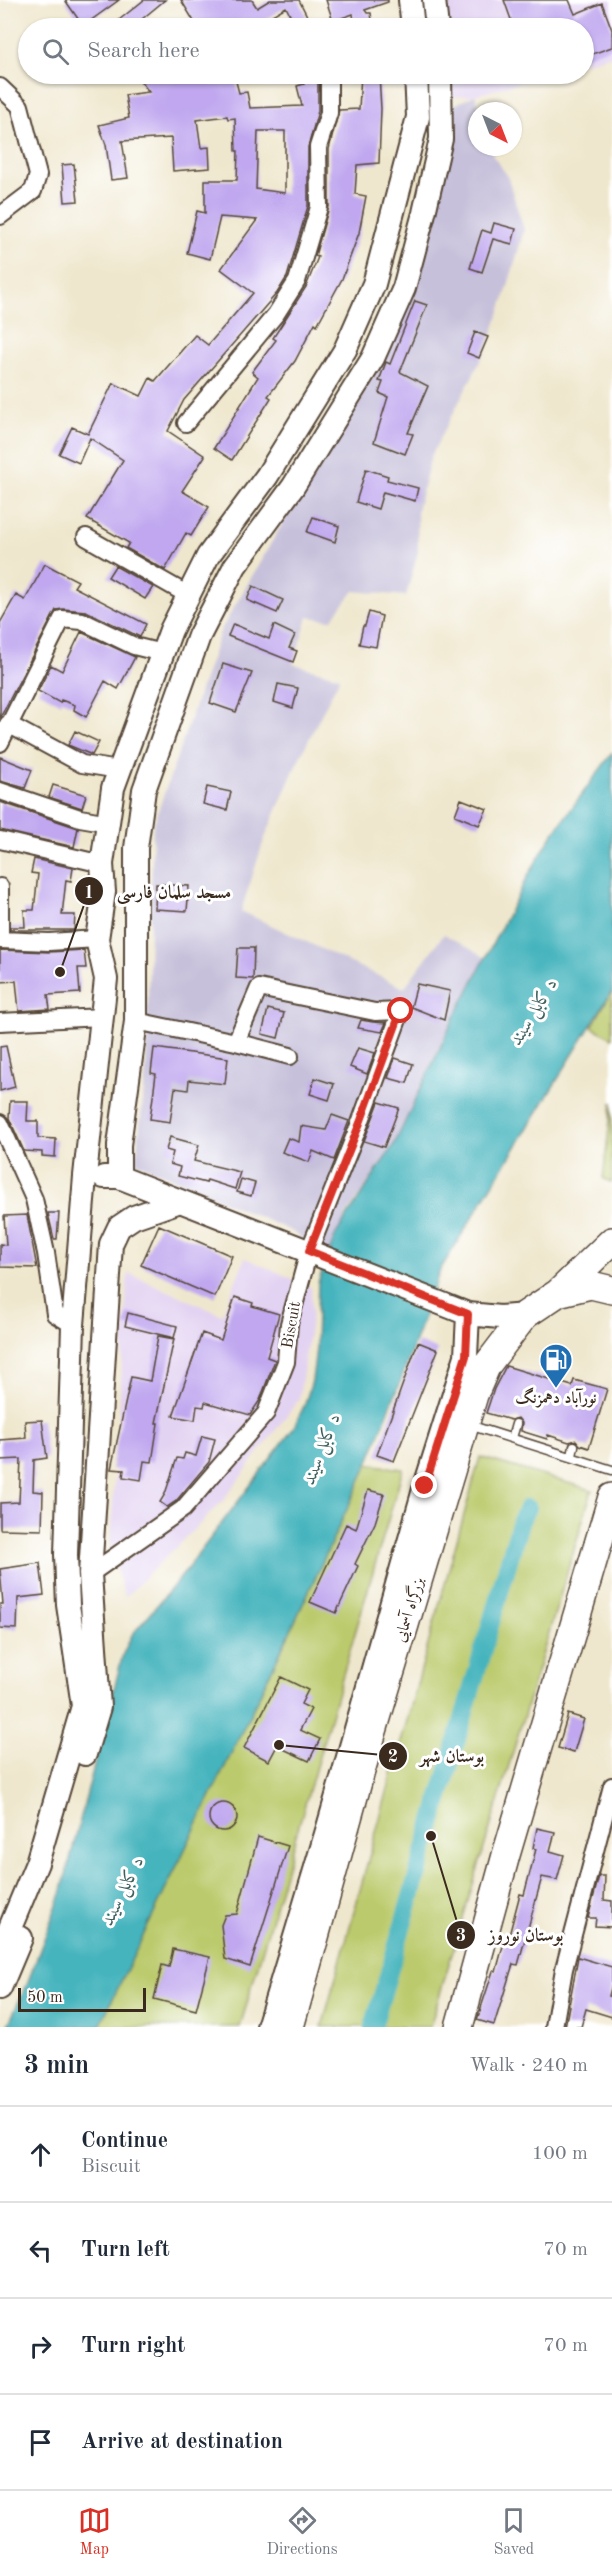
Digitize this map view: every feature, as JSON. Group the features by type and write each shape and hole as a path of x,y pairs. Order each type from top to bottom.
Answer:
{"highway":[{"name":"بزرگراه آسمایی","path":"290,2027 361,1771 474,1395 487,1365 525,1315 558,1293 612,1241"},
{"path":"558,1293 591,1285 612,1290"},
{"path":"459,2027 506,1855 612,1497"}],"main road":[{"path":"410,0 412,18"},
{"path":"434,0 436,18"},
{"path":"0,1952 37,1863 83,1706 68,1605 66,1555 73,1325 85,1176 106,979 97,939 104,892 102,864 113,788 162,653 207,556 267,476 345,350 370,293 418,117 416,84"},
{"path":"118,1177 123,1104 136,1021 136,848 144,790 200,636 235,566 293,487 373,358 404,288 441,139 440,84"},
{"path":"85,1176 118,1177 468,1314 500,1317 525,1315"},
{"path":"0,1989 51,1868 99,1707 90,1574 111,1244 119,1227 134,1217 180,1201"},
{"path":"268,2027 329,1824 425,1486 466,1356 468,1314"}],"street":[{"path":"186,423 276,314 297,281 318,207 318,147 329,113 329,84"},
{"path":"0,87 21,106 38,175 33,191 0,216"},
{"path":"86,537 188,596"},
{"path":"0,743 62,619 82,621 134,646 162,653"},
{"path":"8,724 82,764 119,770"},
{"path":"0,791 80,818 109,823"},
{"path":"0,840 102,864"},
{"path":"0,887 1,940 49,942 97,939"},
{"name":"Biscuit","path":"90,1574 183,1509 266,1413 285,1362 289,1324 401,1011 375,1012 259,988 236,1042"},
{"path":"0,1022 102,1017"},
{"path":"136,1021 290,1056"},
{"path":"0,1123 33,1198 46,1254 55,1314 73,1325"},
{"path":"554,2027 564,1969 612,1786"}],"lane":[{"path":"466,1424 612,1470"},
{"path":"512,1438 516,1424"},
{"path":"572,1456 574,1446"}],"shaded area":[{"path":"434,0 612,0 612,55 594,60 594,18 436,18"},
{"path":"441,84 514,84 475,95 442,98"},
{"path":"475,95 477,102 468,102 468,156 493,156 507,175 524,230 504,300 487,348 431,456 417,511 418,552 406,596 354,591 331,620 308,617 293,664 340,677 297,763 264,840 241,911 404,988 444,934 486,958 435,1055 395,1143 346,1215 328,1255 291,1231 136,1162 146,1073 153,826 221,630 339,425 415,286 450,107"},
{"path":"245,1258 311,1287 312,1313 299,1399 222,1502 125,1597 110,1548 128,1273 222,1315"}],"green space":[{"path":"612,991 612,1038 592,1027"},
{"path":"612,1102 612,1183 603,1178"},
{"path":"480,1457 592,1490 430,2027 322,2027"},
{"path":"368,1464 403,1469 240,2027 99,2027 288,1636"}],"water":[{"name":"د کابل سيند","path":"612,753 612,991 440,1270 368,1464 288,1636 99,2027 7,2027 27,1984 61,1894 123,1654 132,1635 181,1577 293,1429 305,1404 312,1381 316,1348 318,1283 336,1234 395,1143 453,1020 530,872 553,834"}],"building":[{"path":"65,0 119,0 94,18 77,18"},
{"path":"144,0 165,0 143,18 122,18"},
{"path":"181,0 252,0 257,8 270,0 299,0 307,16 292,18 286,7 267,18 192,18"},
{"path":"326,0 388,0 388,2 365,10 371,13 372,18 354,18 353,14 332,18"},
{"path":"504,0 569,0 575,14 602,3 612,30 612,47 594,53 594,18 510,18"},
{"path":"143,84 237,84 239,93 247,92 250,108 302,106 297,86 318,84 318,111 308,147 308,206 287,277 277,293 184,400 168,431 205,456 182,491 209,507 191,536 186,533 165,570 126,548 129,543 87,519 123,460 90,438 79,463 59,454 72,427 88,434 113,383 141,396 150,378 155,381 195,335 208,345 253,293 221,269 257,220 220,217 210,259 187,253 197,211 205,213 205,180 237,180 238,151 236,151 235,118 228,119 227,116 197,120 201,148 209,147 210,168 173,171 171,138 122,141 128,178 111,180 106,145 99,125 129,118 125,95 149,92","holes":["258,131 285,131 285,193 256,189"]},
{"path":"360,84 380,84 379,163 357,165 355,194 366,196 359,233 342,279 317,325 315,323 295,361 268,396 271,398 232,460 214,448 258,377 252,372 276,340 273,338 306,287 318,257 315,256 329,207 329,149 339,110 359,109"},
{"path":"74,164 78,201 65,202 62,165"},
{"path":"494,223 516,229 512,244 493,239 482,272 470,268 482,230 491,233"},
{"path":"415,301 427,305 400,372 428,386 408,433 413,434 405,454 374,442 388,397 379,393 383,382 379,381 386,362 390,364"},
{"path":"475,332 488,337 479,358 467,353"},
{"path":"366,469 388,476 387,480 418,488 415,501 383,492 378,509 356,502"},
{"path":"313,517 339,526 335,542 307,532"},
{"path":"45,564 78,581 74,587 146,624 140,637 86,611 56,610 0,718 0,623 16,595 25,600"},
{"path":"115,566 153,587 145,599 108,577"},
{"path":"253,586 283,600 277,613 247,600"},
{"path":"369,612 382,616 376,647 359,644"},
{"path":"233,624 269,639 274,625 295,635 289,648 297,651 293,662 228,636"},
{"path":"81,632 135,657 118,689 105,681 86,717 74,710 75,705 61,700 60,703 38,691 51,665 62,671"},
{"path":"223,664 252,673 236,712 210,703"},
{"path":"278,684 298,688 293,708 274,702"},
{"path":"75,731 99,742 92,755 68,745"},
{"path":"0,757 32,770 25,788 0,781"},
{"path":"53,785 86,795 82,808 49,797"},
{"path":"207,787 231,792 227,810 203,804"},
{"path":"461,799 487,809 479,825 455,815"},
{"path":"0,802 78,828 74,847 0,830"},
{"path":"34,859 73,868 71,881 66,880 62,915 75,915 74,930 10,930 10,927 25,927 24,910 34,910 38,874 31,873"},
{"path":"156,884 189,886 187,911 155,909"},
{"path":"238,948 254,948 253,979 236,978"},
{"path":"0,950 49,952 84,950 86,968 78,968 80,993 48,995 50,1009 19,1011 16,981 0,982"},
{"path":"417,984 450,991 444,1020 411,1007"},
{"path":"268,1009 284,1013 278,1038 262,1034"},
{"path":"361,1020 386,1023 382,1032 358,1028"},
{"path":"6,1046 15,1087 0,1091 0,1047"},
{"path":"154,1048 228,1058 225,1084 189,1080 188,1090 175,1088 170,1122 150,1119 156,1074 151,1073"},
{"path":"358,1048 375,1053 367,1074 350,1067"},
{"path":"395,1058 413,1064 407,1083 388,1078"},
{"path":"315,1078 334,1084 329,1100 310,1094"},
{"path":"10,1101 28,1101 27,1121 38,1121 38,1138 56,1139 55,1157 42,1156 42,1152 24,1151 9,1118"},
{"path":"379,1102 399,1108 384,1147 364,1141"},
{"path":"332,1115 349,1121 334,1160 313,1151 309,1162 282,1152 288,1138 299,1142 301,1126 326,1130"},
{"path":"170,1137 199,1145 194,1161 240,1172 235,1189 207,1180 206,1183 178,1176 180,1167 170,1164 173,1152 166,1150"},
{"path":"241,1179 255,1183 251,1196 237,1192"},
{"path":"48,1213 59,1213 57,1239 54,1239"},
{"path":"27,1215 37,1268 0,1267 0,1244 6,1245 4,1216"},
{"path":"159,1225 232,1256 215,1297 141,1265"},
{"path":"235,1297 253,1303 252,1306 279,1314 267,1357 275,1360 260,1400 250,1415 205,1402 204,1407 197,1406 195,1420 173,1416 202,1333 221,1340"},
{"path":"128,1313 177,1326 174,1338 125,1326"},
{"path":"158,1336 174,1339 156,1423 158,1423 152,1462 144,1461 141,1480 123,1477 124,1470 111,1469 131,1377 150,1381"},
{"path":"418,1342 438,1350 394,1461 377,1455"},
{"path":"506,1366 572,1386 574,1380 607,1389 589,1448 580,1445 576,1440 569,1442 548,1435 547,1439 521,1431 522,1423 518,1418 511,1420 486,1413 494,1389"},
{"path":"42,1420 47,1458 34,1460 33,1491 43,1492 42,1530 0,1529 0,1503 19,1502 21,1459 0,1460 0,1440 26,1438 25,1421"},
{"path":"202,1436 215,1439 209,1462 176,1501 167,1507 160,1502 177,1458 183,1459 185,1453 196,1456"},
{"path":"368,1490 384,1494 375,1523 355,1564 358,1566 336,1613 310,1602 346,1524 356,1529"},
{"path":"40,1563 44,1595 18,1598 17,1629 0,1628 0,1604 3,1604 0,1569"},
{"path":"281,1677 308,1690 301,1704 311,1709 300,1730 320,1739 309,1761 277,1746 269,1761 244,1748"},
{"path":"568,1714 584,1719 574,1752 558,1748"},
{"path":"223,1803 233,1807 237,1817 233,1827 223,1831 213,1827 209,1817 213,1807"},
{"path":"537,1828 555,1832 550,1851 564,1855 557,1880 542,1877 518,1965 513,1964 494,2025 477,2020 493,1971 496,1972 504,1942 507,1943 520,1894 524,1895 536,1849 533,1848"},
{"path":"258,1837 288,1846 250,1967 225,1959 221,1925 225,1915 237,1914"},
{"path":"599,1876 605,1876 604,1900 612,1901 612,1927 595,1926 596,1918 588,1918"},
{"path":"173,1949 210,1957 196,2010 154,1999 162,1965 169,1967"},
{"path":"578,1957 612,1967 609,1996 612,1997 612,2017 586,2009 581,2027 565,2027"}],"waterway":[{"path":"373,2027 520,1523 527,1508"}],"place":[{"name":"مسجد سلمان فارسی","path":"60,972"},
{"name":"نورآباد دهمزنگ","path":"556,1389"},
{"name":"بوستان شهر","path":"279,1745"},
{"name":"بوستان نوروز","path":"431,1836"}],"route":[{"path":"401,1011 360,1123 309,1251 468,1314 466,1356 425,1486"}]}
